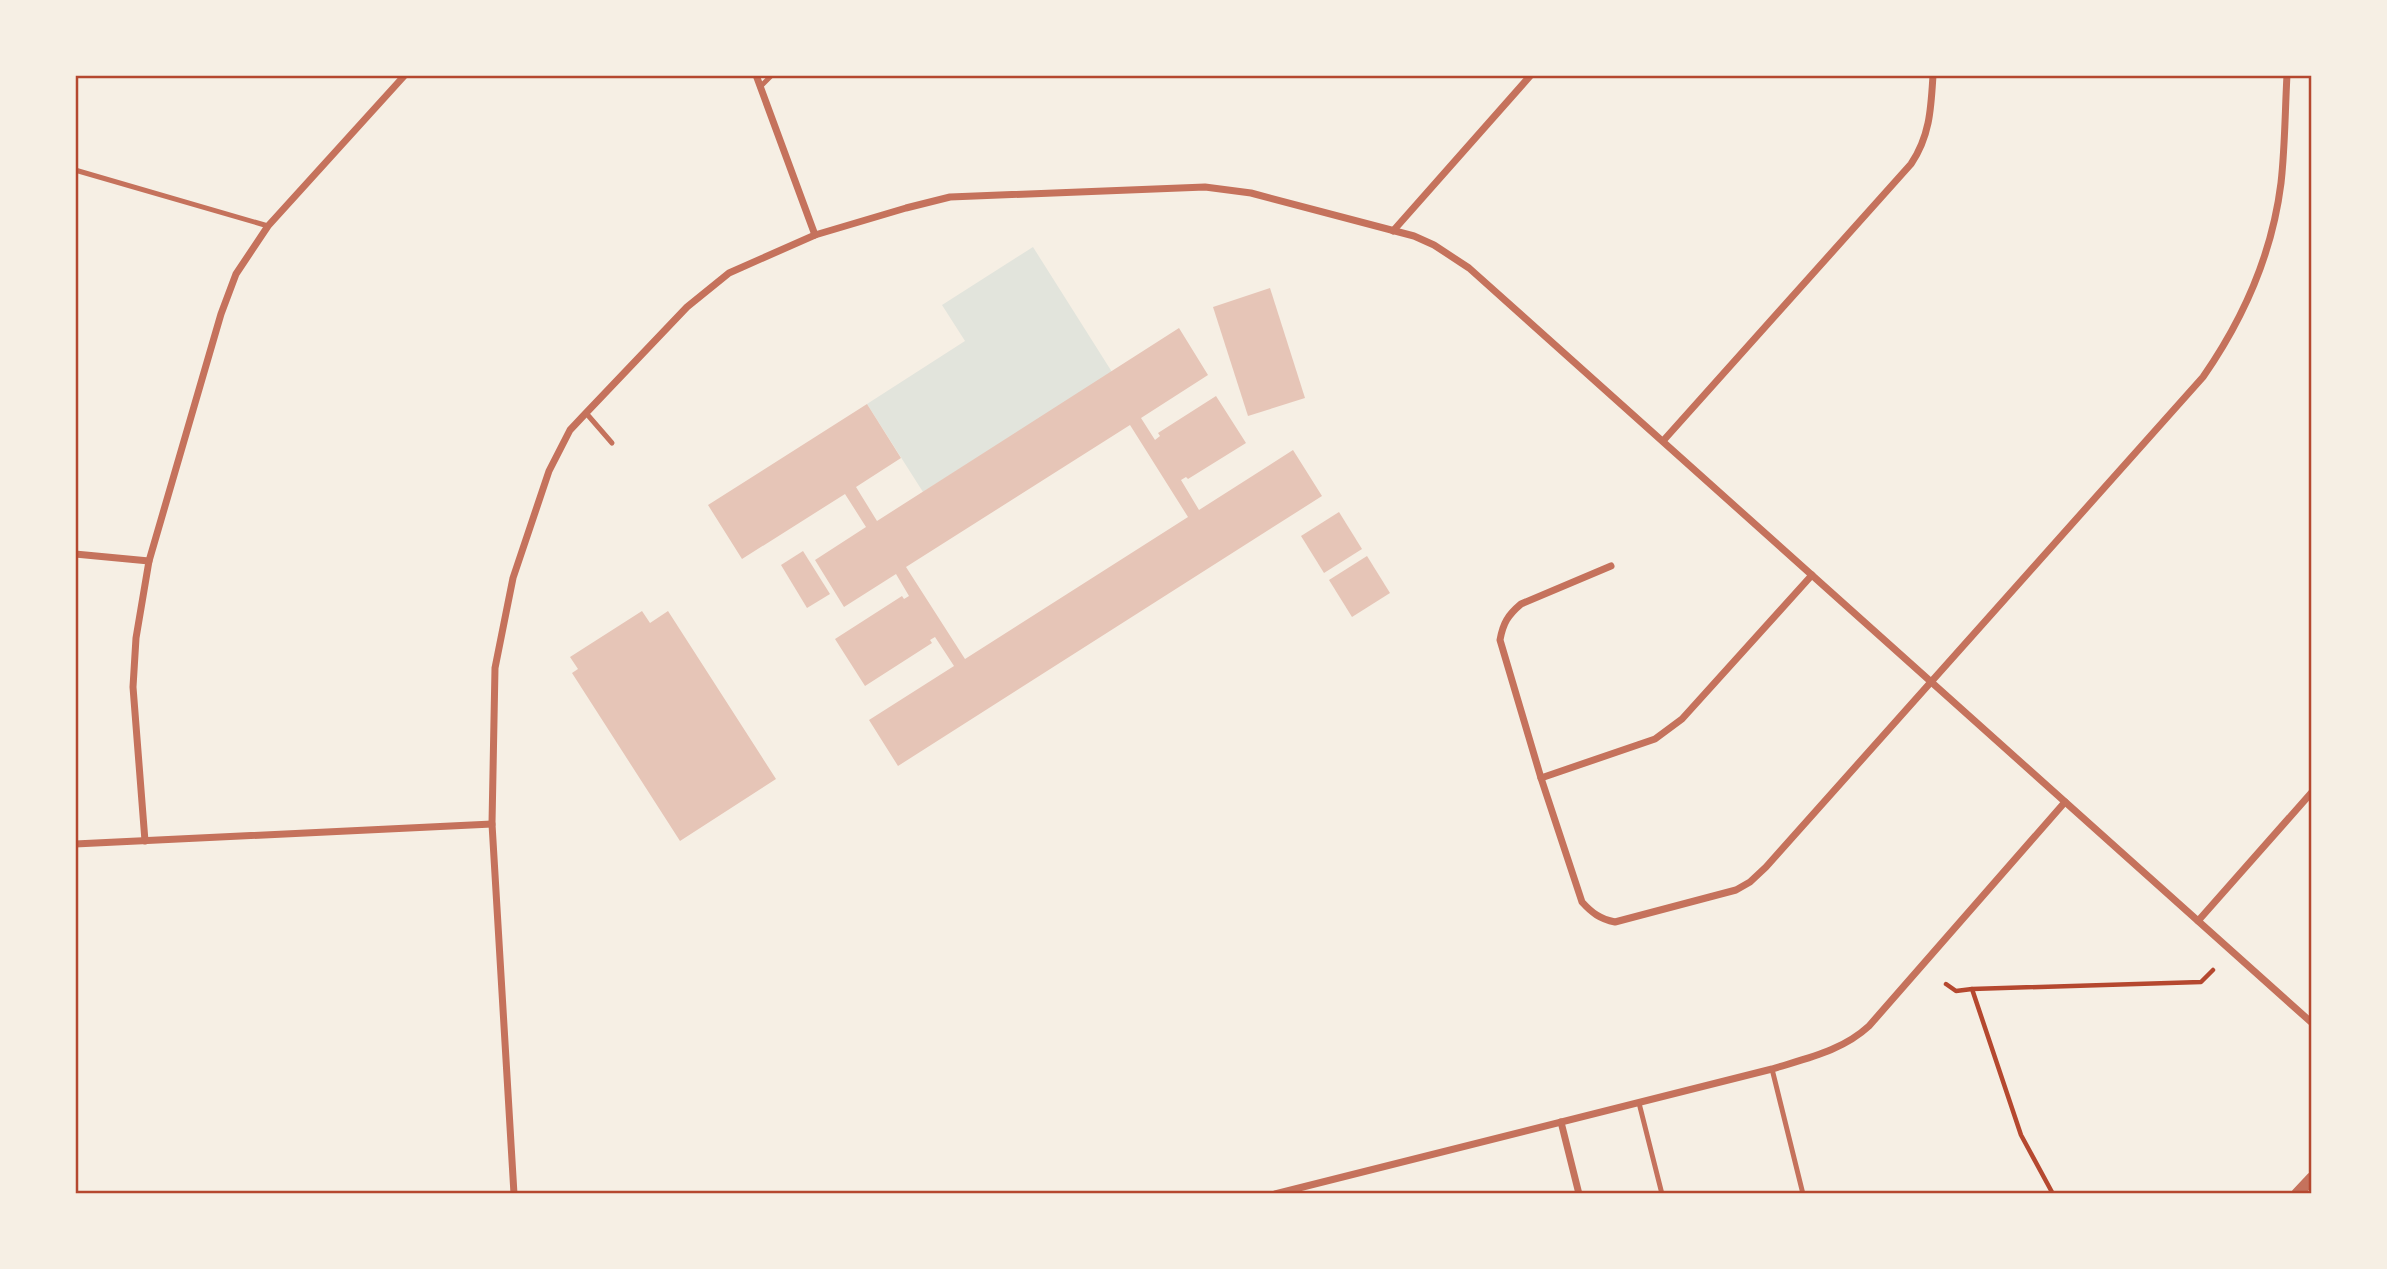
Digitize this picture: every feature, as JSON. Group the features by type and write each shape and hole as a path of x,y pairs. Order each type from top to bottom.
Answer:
{"street":[{"path":"145,841 133,687 136,638 149,561 221,314 236,274 268,226 405,75"},
{"path":"756,75 816,235"},
{"path":"1393,231 1531,75"},
{"path":"1663,441 1911,164 1920,151 1926,134 1933,75"},
{"path":"1611,566 1521,604 1510,613 1503,624 1500,639 1541,778 1582,902 1593,914 1615,922 1735,890 1750,882 2203,377 2232,332 2254,289 2275,219 2281,182 2287,75"},
{"path":"514,1194 492,824 495,668 513,578 549,471 570,430 687,307 729,273 816,235 950,197 1205,187 1251,193 1434,244 1469,268 2312,1023"},
{"path":"75,554 149,561"},
{"path":"1541,778 1655,739 1668,730 1682,719 1812,575"},
{"path":"2198,921 2312,792"},
{"path":"1275,1194 1772,1069 1840,1048 1869,1026 2065,802"},
{"path":"75,844 492,824"},
{"path":"1561,1122 1579,1194"},
{"path":"2298,1194 2312,1178"}],"lane":[{"path":"761,87 772,75"},
{"path":"75,170 268,226"},
{"path":"586,413 612,443"},
{"path":"1772,1069 1803,1194"},
{"path":"1639,1103 1662,1194"}],"path":[{"path":"1946,984 1956,991 2201,982 2213,970"},
{"path":"1972,989 2021,1135 2053,1194"}],"shaded area":[{"path":"1033,247 1112,372 923,492 867,404 965,341 942,305"}],"building":[{"path":"1270,288 1305,398 1248,416 1213,307"},
{"path":"1179,328 1208,375 1141,418 1155,440 1160,436 1158,433 1216,396 1246,443 1188,479 1186,477 1181,480 1199,510 1293,450 1322,496 898,766 869,720 954,666 935,637 930,640 932,643 865,686 835,639 902,596 904,599 909,596 896,574 844,607 815,560 866,527 845,494 742,559 708,505 867,404 901,458 856,487 877,521","holes":["1130,425 1188,517 965,659 906,567"]},
{"path":"1339,512 1362,549 1324,573 1301,536"},
{"path":"803,551 830,594 807,608 781,565"},
{"path":"1367,556 1390,593 1352,617 1329,580"},
{"path":"642,611 650,623 668,611 776,779 680,841 572,673 578,669 570,657"}]}
